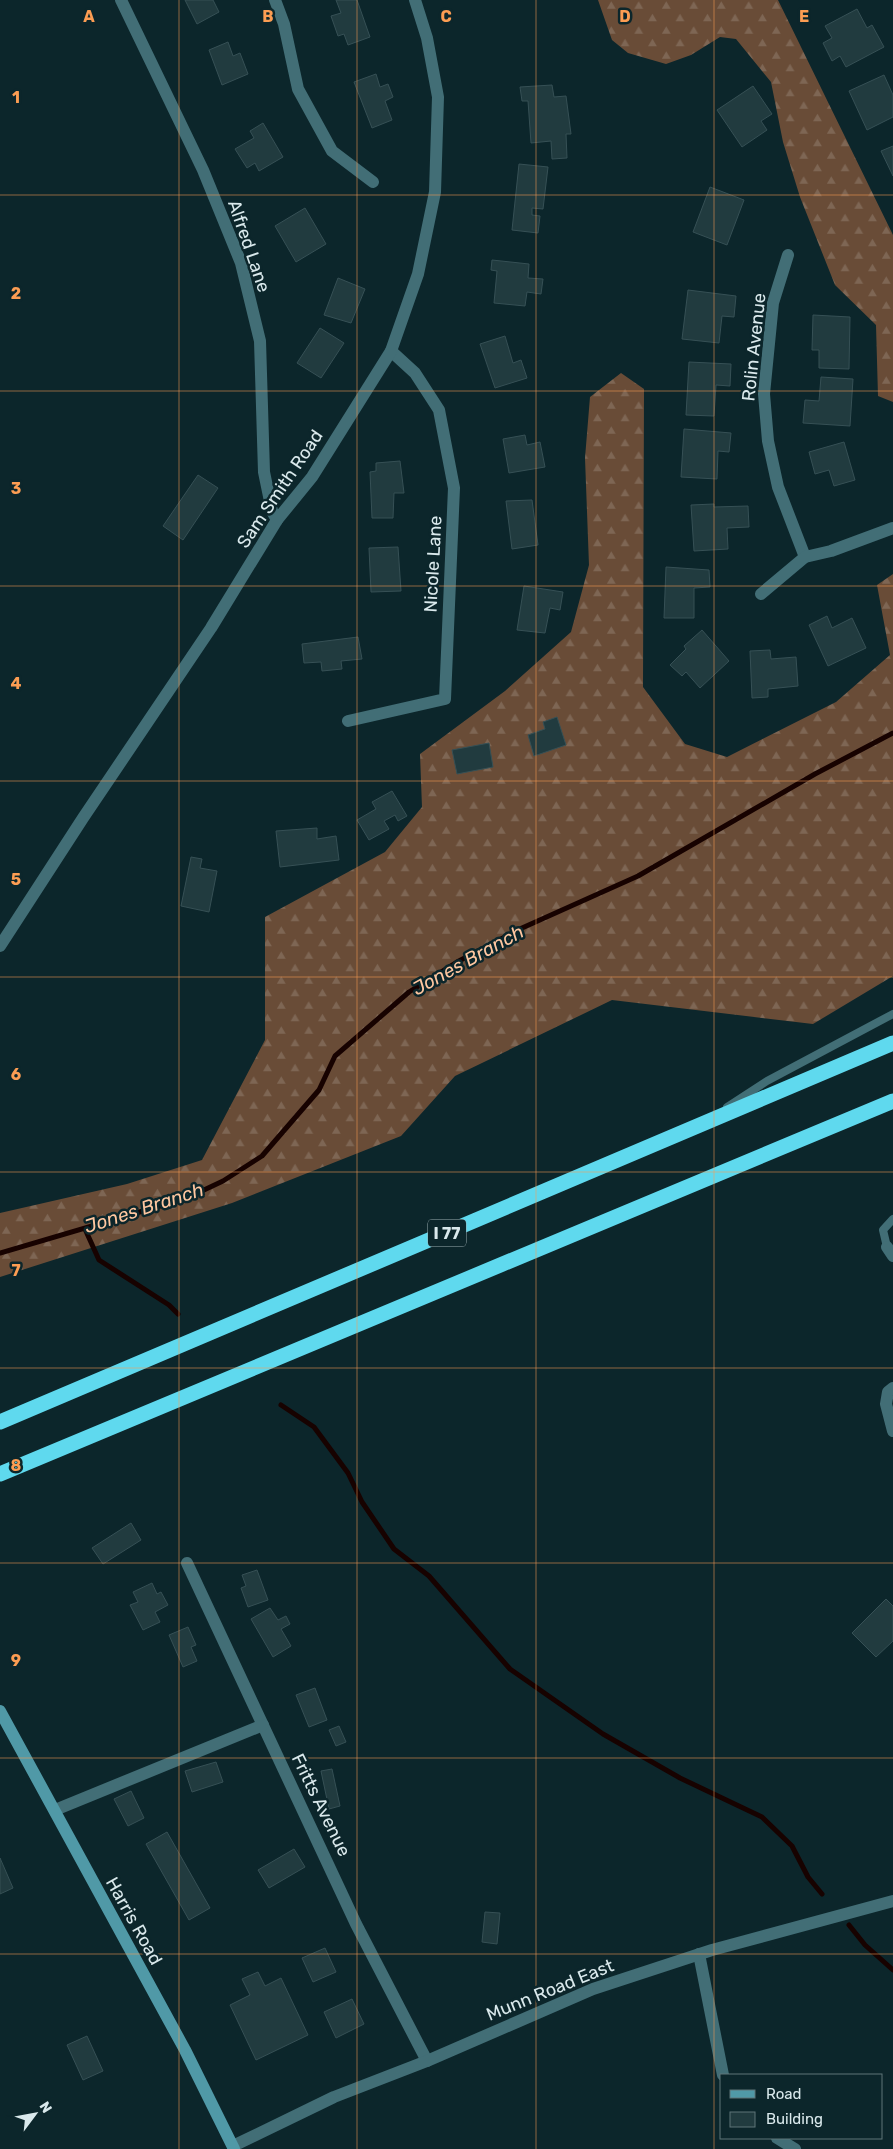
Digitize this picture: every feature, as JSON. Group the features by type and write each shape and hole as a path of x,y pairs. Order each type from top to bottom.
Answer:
{"highway":[{"name":"I 77","path":"0,1422 893,1043"},
{"path":"0,1474 893,1101"}],"street":[{"name":"Alfred Lane","path":"121,0 203,170 241,263 260,341 264,472 272,511 278,520"},
{"path":"275,0 284,24 298,89 302,97 332,151 373,182"},
{"name":"Sam Smith Road","path":"0,946 83,818 211,628 278,520 312,477 392,351 418,274 435,192 438,97 427,38 415,0"},
{"name":"Rolin Avenue","path":"788,255 773,303 764,394 768,441 778,487 805,557"},
{"name":"Nicole Lane","path":"348,721 445,699 454,488 439,410 415,373 392,351"},
{"path":"761,594 805,557 831,551 893,528"},
{"path":"893,1388 888,1392 886,1404 893,1431"},
{"name":"Fritts Avenue","path":"187,1563 356,1924 427,2061"},
{"name":"Harris Road","path":"0,1711 185,2050 233,2147"},
{"path":"55,1810 263,1725"},
{"name":"Munn Road East","path":"233,2147 334,2097 427,2061 593,1989 699,1954 893,1901"},
{"path":"699,1954 723,2074"},
{"path":"779,2139 795,2149"}],"lane":[{"path":"696,1127 767,1081 893,1014"},
{"path":"890,1251 883,1230 893,1219"}],"green space":[{"path":"598,0 778,0 893,235 893,402 878,396 876,325 835,285 800,197 783,142 771,82 736,39 720,37 691,55 666,64 628,53 612,40"},
{"path":"621,373 644,389 643,687 685,744 727,757 836,702 890,655 877,585 893,574 893,976 813,1024 612,1000 455,1076 401,1136 232,1203 0,1277 0,1213 127,1184 202,1160 265,1040 265,917 385,852 422,807 420,754 505,691 571,632 589,565 585,458 590,397"}],"building":[{"path":"185,0 213,0 219,12 197,24"},
{"path":"336,0 357,0 370,37 348,45 344,34 338,36 331,16 341,13"},
{"path":"857,9 867,28 872,25 884,47 846,67 840,56 832,61 823,43 832,38 825,26"},
{"path":"228,42 233,56 240,53 248,74 222,85 209,50"},
{"path":"376,74 380,87 388,84 393,97 385,101 392,120 372,128 354,82"},
{"path":"884,75 893,95 893,117 867,130 849,91"},
{"path":"552,85 554,97 566,96 571,134 566,134 567,158 552,159 551,141 531,143 528,101 522,101 520,87"},
{"path":"753,86 772,114 761,121 767,130 742,147 717,110"},
{"path":"263,123 283,157 259,171 255,163 247,168 235,149 254,138 250,131"},
{"path":"893,146 893,176 881,151"},
{"path":"519,164 548,167 543,209 532,208 532,215 540,216 538,233 512,230"},
{"path":"710,187 744,200 727,245 693,232"},
{"path":"305,208 326,244 296,262 275,226"},
{"path":"492,260 529,264 528,278 543,279 541,294 527,292 525,306 494,303 497,271 491,270"},
{"path":"338,278 365,289 351,323 324,315"},
{"path":"688,290 736,296 734,317 722,316 719,343 682,339"},
{"path":"813,315 850,317 849,369 819,368 819,350 812,350"},
{"path":"320,328 344,343 321,378 297,363"},
{"path":"505,336 513,363 521,360 527,378 495,388 480,344"},
{"path":"689,362 731,364 730,386 716,385 714,416 686,415"},
{"path":"821,377 853,379 850,426 803,423 805,400 819,401"},
{"path":"684,429 731,433 729,452 718,451 717,479 681,477"},
{"path":"525,435 527,445 540,442 545,467 509,473 503,439"},
{"path":"844,442 855,480 834,486 829,470 815,474 809,452"},
{"path":"400,461 404,493 394,493 393,518 372,518 370,472 376,471 376,463"},
{"path":"198,475 218,488 183,540 163,526"},
{"path":"532,500 538,545 512,549 506,501"},
{"path":"714,504 714,507 748,506 749,527 727,528 728,549 694,551 691,505"},
{"path":"398,547 401,591 371,592 369,548"},
{"path":"666,567 709,570 710,587 694,588 694,618 664,618"},
{"path":"524,586 563,592 560,610 550,608 545,633 517,630"},
{"path":"827,616 832,628 852,618 866,648 828,666 809,625"},
{"path":"702,630 729,661 700,688 686,672 682,676 670,665 686,649 684,646"},
{"path":"358,637 362,659 341,661 342,669 322,671 321,662 304,663 302,644"},
{"path":"770,650 771,659 796,657 798,686 768,689 768,697 752,698 750,651"},
{"path":"557,717 566,745 534,756 528,735 545,729 543,722"},
{"path":"489,743 493,767 457,774 452,750"},
{"path":"392,791 407,816 398,821 395,815 384,821 389,829 369,840 357,820 376,809 372,802"},
{"path":"317,828 317,839 336,836 339,860 280,867 276,831"},
{"path":"191,857 202,859 200,868 217,871 209,912 181,906"},
{"path":"131,1523 141,1540 103,1564 92,1548"},
{"path":"257,1570 268,1600 248,1607 241,1588 246,1586 242,1575"},
{"path":"152,1583 157,1594 161,1592 168,1605 155,1612 160,1622 143,1630 130,1605 138,1602 133,1592"},
{"path":"886,1599 893,1606 893,1641 876,1657 852,1633"},
{"path":"270,1608 278,1620 286,1616 290,1624 281,1629 291,1646 273,1657 251,1619"},
{"path":"188,1627 196,1645 191,1647 197,1661 183,1667 169,1635"},
{"path":"315,1688 327,1720 309,1727 296,1695"},
{"path":"339,1726 346,1742 336,1746 329,1730"},
{"path":"216,1762 223,1782 192,1792 185,1771"},
{"path":"332,1769 340,1806 329,1809 321,1771"},
{"path":"131,1791 144,1818 128,1826 114,1799"},
{"path":"167,1832 210,1908 189,1920 146,1844"},
{"path":"294,1849 305,1867 269,1888 258,1870"},
{"path":"0,1858 13,1888 0,1894"},
{"path":"485,1912 500,1913 497,1944 482,1942"},
{"path":"325,1948 336,1972 313,1982 302,1958"},
{"path":"258,1972 265,1986 281,1978 308,2035 256,2060 230,2005 250,1995 242,1979"},
{"path":"352,1999 364,2024 336,2038 324,2012"},
{"path":"87,2036 103,2071 83,2080 67,2045"}],"waterway":[{"name":"Jones Branch","path":"0,1253 187,1198 223,1181 262,1156 319,1090 335,1056 409,992 457,962 522,928 638,876 815,774 893,733"},
{"path":"85,1229 99,1260 169,1305 178,1314"},
{"path":"281,1405 314,1427 348,1473 362,1502 394,1549 429,1576 510,1669 603,1734 680,1778 762,1817 792,1846 808,1877 822,1894"},
{"path":"849,1925 865,1945 893,1970"}]}
